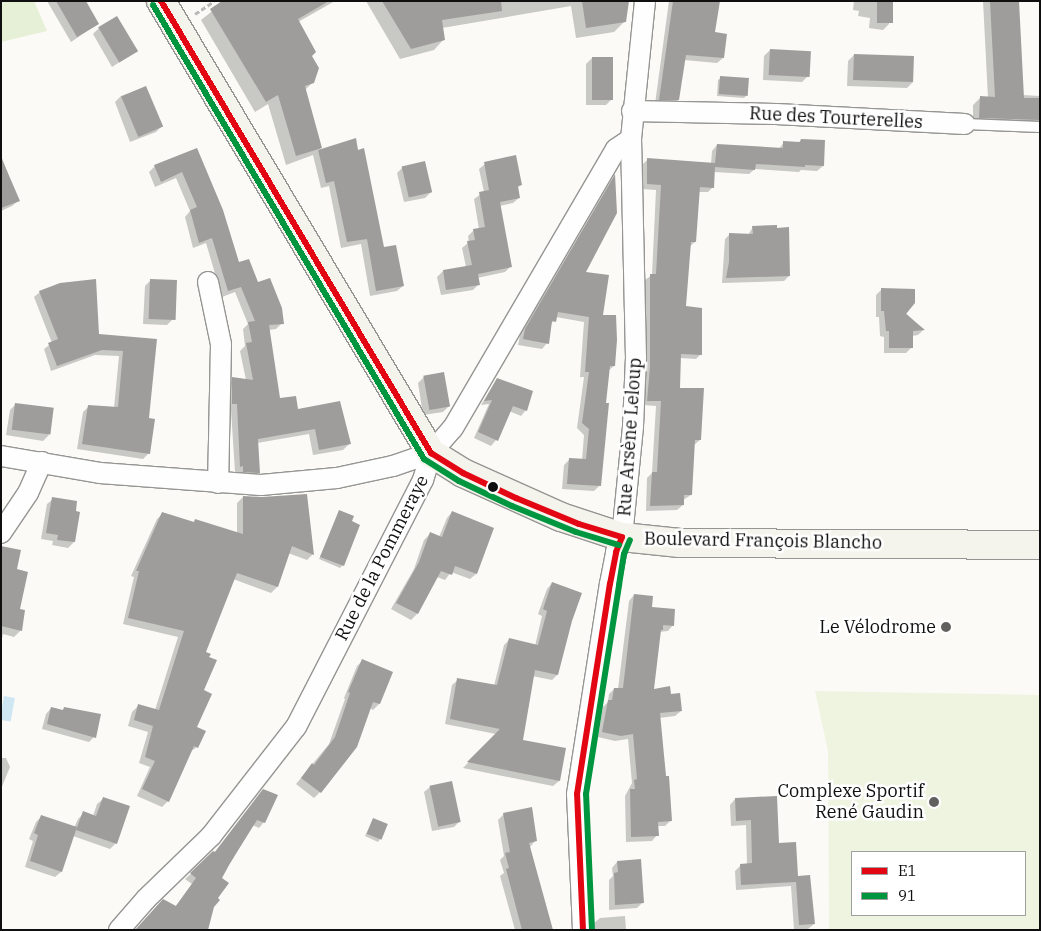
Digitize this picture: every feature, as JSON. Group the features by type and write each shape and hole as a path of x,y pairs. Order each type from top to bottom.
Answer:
{"street":[{"name":"Boulevard François Blancho","path":"161,1 431,453 462,473 543,510 579,524 622,537 680,543 1040,545"},
{"name":"Rue Arsène Leloup","path":"582,930 577,794 610,584 616,552 622,537 628,490 636,358 630,139 646,1"},
{"name":"Rue des Tourterelles","path":"632,111 776,114 965,124"},
{"name":"Rue de la Pommeraye","path":"119,930 146,899 211,836 296,727 423,480 431,453 452,428 616,149 630,139"},
{"path":"208,282 221,344 218,483"},
{"path":"1,456 100,472 261,485 338,478 393,466 431,453"},
{"path":"1,533 28,493 42,462"}],"lane":[{"name":"Rue des Tourterelles","path":"965,124 1040,127"}],"path":[{"path":"193,15 214,1"}],"green space":[{"path":"1,1 34,1 47,31 1,42"},
{"name":"Complexe Sportif René Gaudin","path":"815,691 1040,695 1040,930 829,930 828,751"}],"water":[{"path":"4,696 15,698 11,722 1,720"}],"building":[{"path":"56,1 86,1 99,24 77,37"},
{"path":"222,1 329,1 298,19 316,52 312,56 319,68 314,83 305,86 322,148 296,156 278,95 266,102 210,9"},
{"path":"382,1 501,1 502,11 442,20 445,40 411,49"},
{"path":"582,1 629,1 626,22 586,28"},
{"path":"673,1 720,1 715,32 727,34 724,58 686,55 679,100 659,100"},
{"path":"877,1 893,1 893,23 877,23"},
{"path":"990,1 1019,1 1024,98 1040,98 1040,120 979,118 980,96 995,97"},
{"path":"117,16 138,51 119,62 98,27"},
{"path":"770,49 811,51 810,77 769,75"},
{"path":"854,54 914,56 913,82 853,80"},
{"path":"592,57 613,57 613,100 592,100"},
{"path":"720,76 749,78 748,96 719,94"},
{"path":"146,86 163,127 138,137 121,97"},
{"path":"356,138 358,150 364,148 384,247 396,245 404,286 376,291 367,239 347,242 334,181 326,183 318,150"},
{"path":"801,139 825,140 824,166 805,165 805,167 756,164 755,170 715,167 714,188 700,187 696,242 691,242 686,306 702,308 702,355 681,354 680,388 704,388 701,440 695,440 692,495 684,495 684,505 650,506 652,472 657,472 661,401 647,401 650,367 650,274 656,274 661,185 647,184 647,158 715,163 717,144 783,148 783,141 800,142"},
{"path":"197,148 223,210 239,262 249,259 258,282 270,278 282,308 284,324 269,325 280,398 296,396 298,409 340,401 351,444 319,450 315,429 258,439 260,473 243,472 243,466 240,467 237,404 232,404 232,377 253,380 246,343 252,342 248,322 255,321 241,287 228,291 212,238 199,243 190,210 197,207 182,172 161,182 154,165"},
{"path":"516,155 522,185 518,186 520,198 500,202 512,267 478,274 480,285 446,290 443,270 472,265 467,241 475,240 473,229 485,227 479,192 489,190 484,162"},
{"path":"1,157 20,201 1,208"},
{"path":"425,161 432,192 409,198 402,166"},
{"path":"615,174 617,213 586,272 609,275 603,315 616,315 615,366 610,366 606,403 609,403 601,486 567,484 569,458 586,459 589,429 582,423 589,372 585,372 589,317 558,312 556,322 552,321 549,344 523,339 525,329"},
{"path":"777,225 777,228 789,227 790,276 726,278 729,262 729,233 753,234 752,226"},
{"path":"96,279 99,334 157,339 149,418 155,419 150,454 82,444 88,405 118,407 123,351 102,350 57,366 48,343 58,339 39,291 60,283"},
{"path":"150,279 177,280 176,320 149,319"},
{"path":"881,288 915,289 915,303 906,314 925,330 913,331 913,348 889,348 889,331 886,331 884,311 881,311"},
{"path":"444,372 450,406 429,410 423,376"},
{"path":"497,378 533,391 527,411 513,406 498,441 478,432 492,400 484,401"},
{"path":"15,403 54,408 50,435 12,430"},
{"path":"307,494 314,555 292,546 278,587 237,573 206,652 211,654 209,657 217,660 204,690 212,694 197,727 206,731 198,748 194,746 169,802 142,789 155,761 145,757 153,726 134,720 138,704 159,710 184,631 128,618 139,571 136,571 162,512 194,522 195,519 243,534 243,496 262,497"},
{"path":"52,497 77,501 76,511 80,512 75,542 57,540 58,535 46,533"},
{"path":"339,510 354,516 352,521 360,525 344,566 320,557"},
{"path":"452,511 494,528 477,574 455,566 452,575 441,571 418,614 396,603 419,562 430,532 442,537"},
{"path":"1,546 21,550 17,569 28,572 20,609 25,610 22,631 1,626"},
{"path":"552,582 582,593 572,621 558,675 535,670 523,740 566,748 560,781 467,762 500,729 450,719 457,678 497,685 509,638 538,645 547,611 543,609"},
{"path":"634,594 653,596 652,607 675,609 674,626 663,625 663,630 661,630 654,689 670,686 671,694 680,693 682,711 660,713 666,776 669,776 672,821 658,822 659,836 631,837 630,789 635,789 634,780 637,779 633,734 621,736 602,732 608,700 612,700 614,688 623,688"},
{"path":"362,659 393,672 380,704 373,702 357,747 321,793 301,778 312,763 314,765 335,737 350,693 348,692"},
{"path":"51,707 63,710 64,707 101,714 96,738 47,724"},
{"path":"452,781 461,822 438,827 430,786"},
{"path":"263,789 278,795 265,823 257,820 222,878 229,883 218,898 220,900 214,907 208,930 135,930 163,899 176,906 196,878 190,873 213,851 215,852"},
{"path":"777,796 779,843 796,842 798,876 810,875 815,924 799,925 796,882 741,885 740,864 752,863 751,820 736,821 735,798"},
{"path":"103,797 130,806 117,844 76,830 83,811 96,816"},
{"path":"532,807 537,841 529,843 553,930 522,930 506,869 509,868 505,853 510,852 503,813"},
{"path":"41,815 77,827 62,872 30,861 38,835 34,833"},
{"path":"373,818 388,824 381,840 367,834"},
{"path":"641,859 644,903 615,905 614,873 618,872 617,861"}],"transit line":[{"name":"E1","path":"161,1 431,453 463,473 516,498 579,524 622,537"},
{"name":"91","path":"153,5 424,459 459,481 512,506 576,532 619,545"},
{"name":"E1","path":"583,930 577,794 610,584 616,552 622,537"},
{"name":"91","path":"592,930 586,794 624,554 630,540"}],"place":[{"name":"Le Vélodrome","path":"946,627"},
{"name":"Complexe Sportif René Gaudin","path":"934,802"}]}
